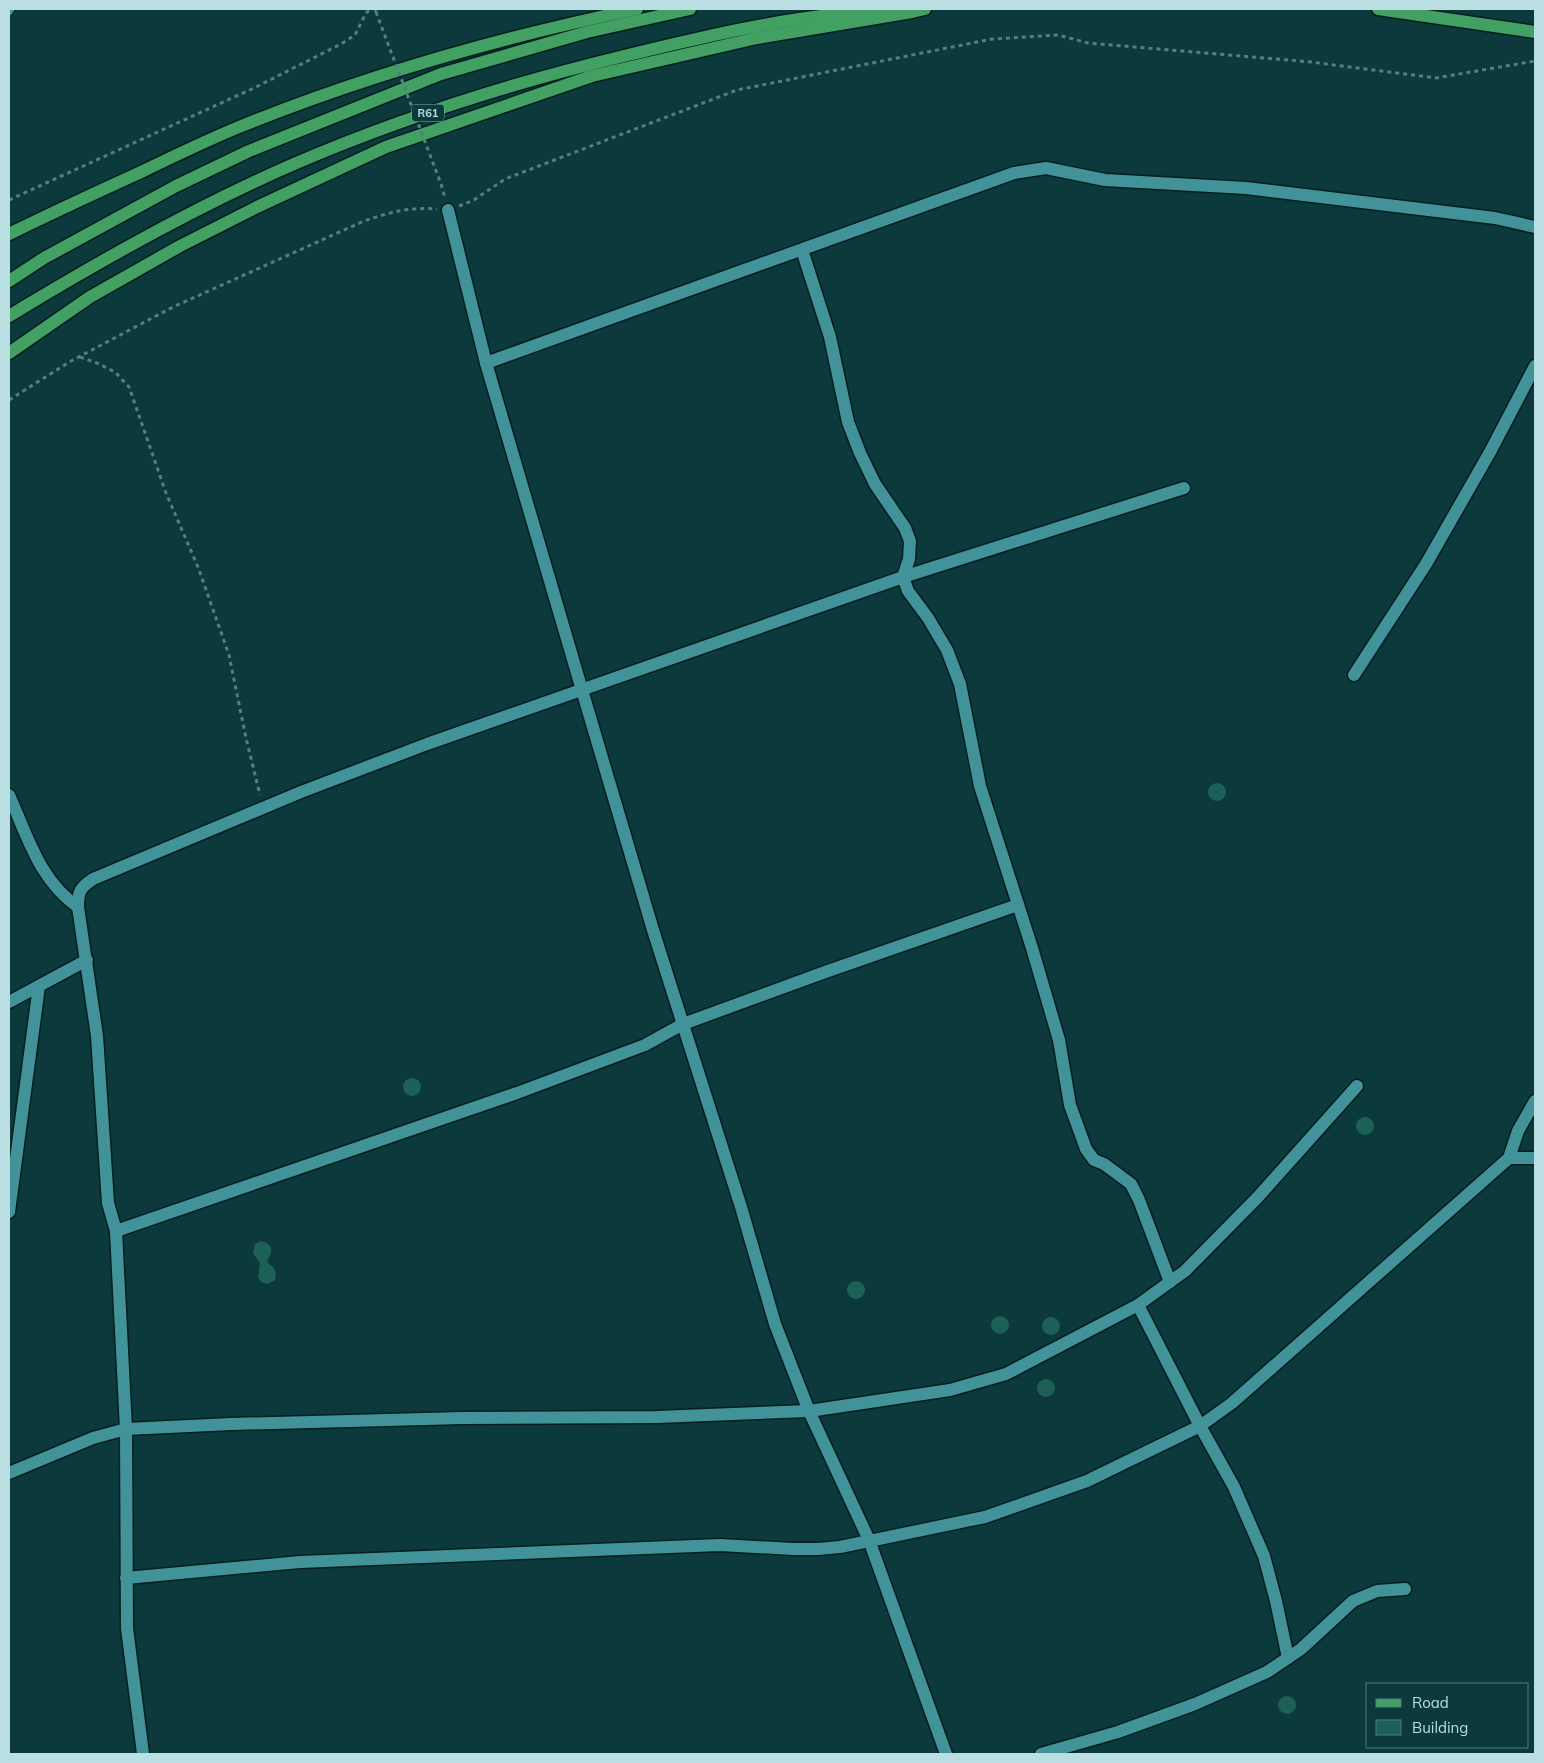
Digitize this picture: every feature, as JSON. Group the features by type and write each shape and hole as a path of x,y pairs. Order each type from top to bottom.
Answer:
{"main road":[{"path":"9,234 238,128 307,101 448,56 572,22 637,9"},
{"name":"R61","path":"9,281 44,258 176,186 294,132 441,74 587,32 690,9"},
{"name":"R61","path":"9,316 86,270 193,211 294,164 373,132 476,96 694,38 797,20 882,9"},
{"path":"9,353 90,297 180,246 257,207 386,147 592,76 757,38 926,9"},
{"path":"1378,9 1535,32"}],"street":[{"path":"486,363 1014,173 1046,168 1105,180 1246,188 1495,218 1535,226"},
{"path":"448,210 486,363 653,930 741,1207 775,1324 809,1410 869,1540 946,1754"},
{"path":"802,250 830,337 842,401 851,430 875,484 905,528 910,541 909,559 903,577 908,591 928,618 947,650 960,684 980,786 1059,1040 1070,1105 1086,1149 1094,1160 1104,1164 1131,1184 1139,1200 1170,1282"},
{"path":"1354,675 1426,564 1490,452 1535,366"},
{"path":"143,1754 127,1628 126,1429 116,1231 108,1203 97,1036 78,907 78,896 81,888 93,879 263,807 427,744 903,577 1184,488"},
{"path":"9,795 42,869 64,897 78,907"},
{"path":"116,1231 517,1093 645,1045 683,1024 828,971 1018,906"},
{"path":"9,1002 87,960"},
{"path":"9,1212 39,986"},
{"path":"9,1473 93,1438 126,1429 231,1424 462,1418 657,1417 809,1410 950,1390 1006,1374 1138,1305 1185,1271 1257,1198 1357,1086"},
{"path":"126,1578 300,1562 720,1545 818,1549 840,1547 985,1517 1087,1481 1200,1426 1232,1403 1509,1158 1518,1131 1535,1101"},
{"path":"1509,1158 1535,1158"},
{"path":"1138,1305 1200,1426 1234,1487 1264,1556 1288,1658"},
{"path":"1041,1754 1118,1732 1195,1704 1267,1672 1301,1649 1353,1601 1377,1591 1405,1589"}],"path":[{"path":"9,200 254,88 341,44 355,35 360,29 366,13 371,9"},
{"path":"376,10 441,184"},
{"path":"9,400 79,357 173,307 364,221 396,210 418,208 448,210 474,200 505,179 737,90 992,39 1058,35 1088,43 1311,62 1436,78 1535,61"},
{"path":"79,357 115,372 129,387 166,493 198,567 229,655 246,738 263,807"}],"building":[{"path":"1213,783 1221,783 1226,788 1224,799 1213,801 1208,796 1208,788"},
{"path":"408,1078 416,1078 421,1083 419,1094 408,1096 403,1091 403,1083"},
{"path":"1361,1117 1369,1117 1374,1122 1372,1133 1361,1135 1356,1130 1356,1122"},
{"path":"261,1241 271,1247 271,1253 267,1262 274,1268 276,1274 275,1280 267,1284 261,1282 258,1277 260,1263 253,1253 255,1244"},
{"path":"852,1281 860,1281 865,1286 863,1297 852,1299 847,1294 847,1286"},
{"path":"996,1316 1004,1316 1009,1321 1007,1332 996,1334 991,1329 991,1321"},
{"path":"1047,1317 1055,1317 1060,1322 1058,1333 1047,1335 1042,1330 1042,1322"},
{"path":"1042,1379 1050,1379 1055,1384 1053,1395 1042,1397 1037,1392 1037,1384"},
{"path":"1283,1696 1291,1696 1296,1701 1294,1712 1283,1714 1278,1709 1278,1701"}]}
